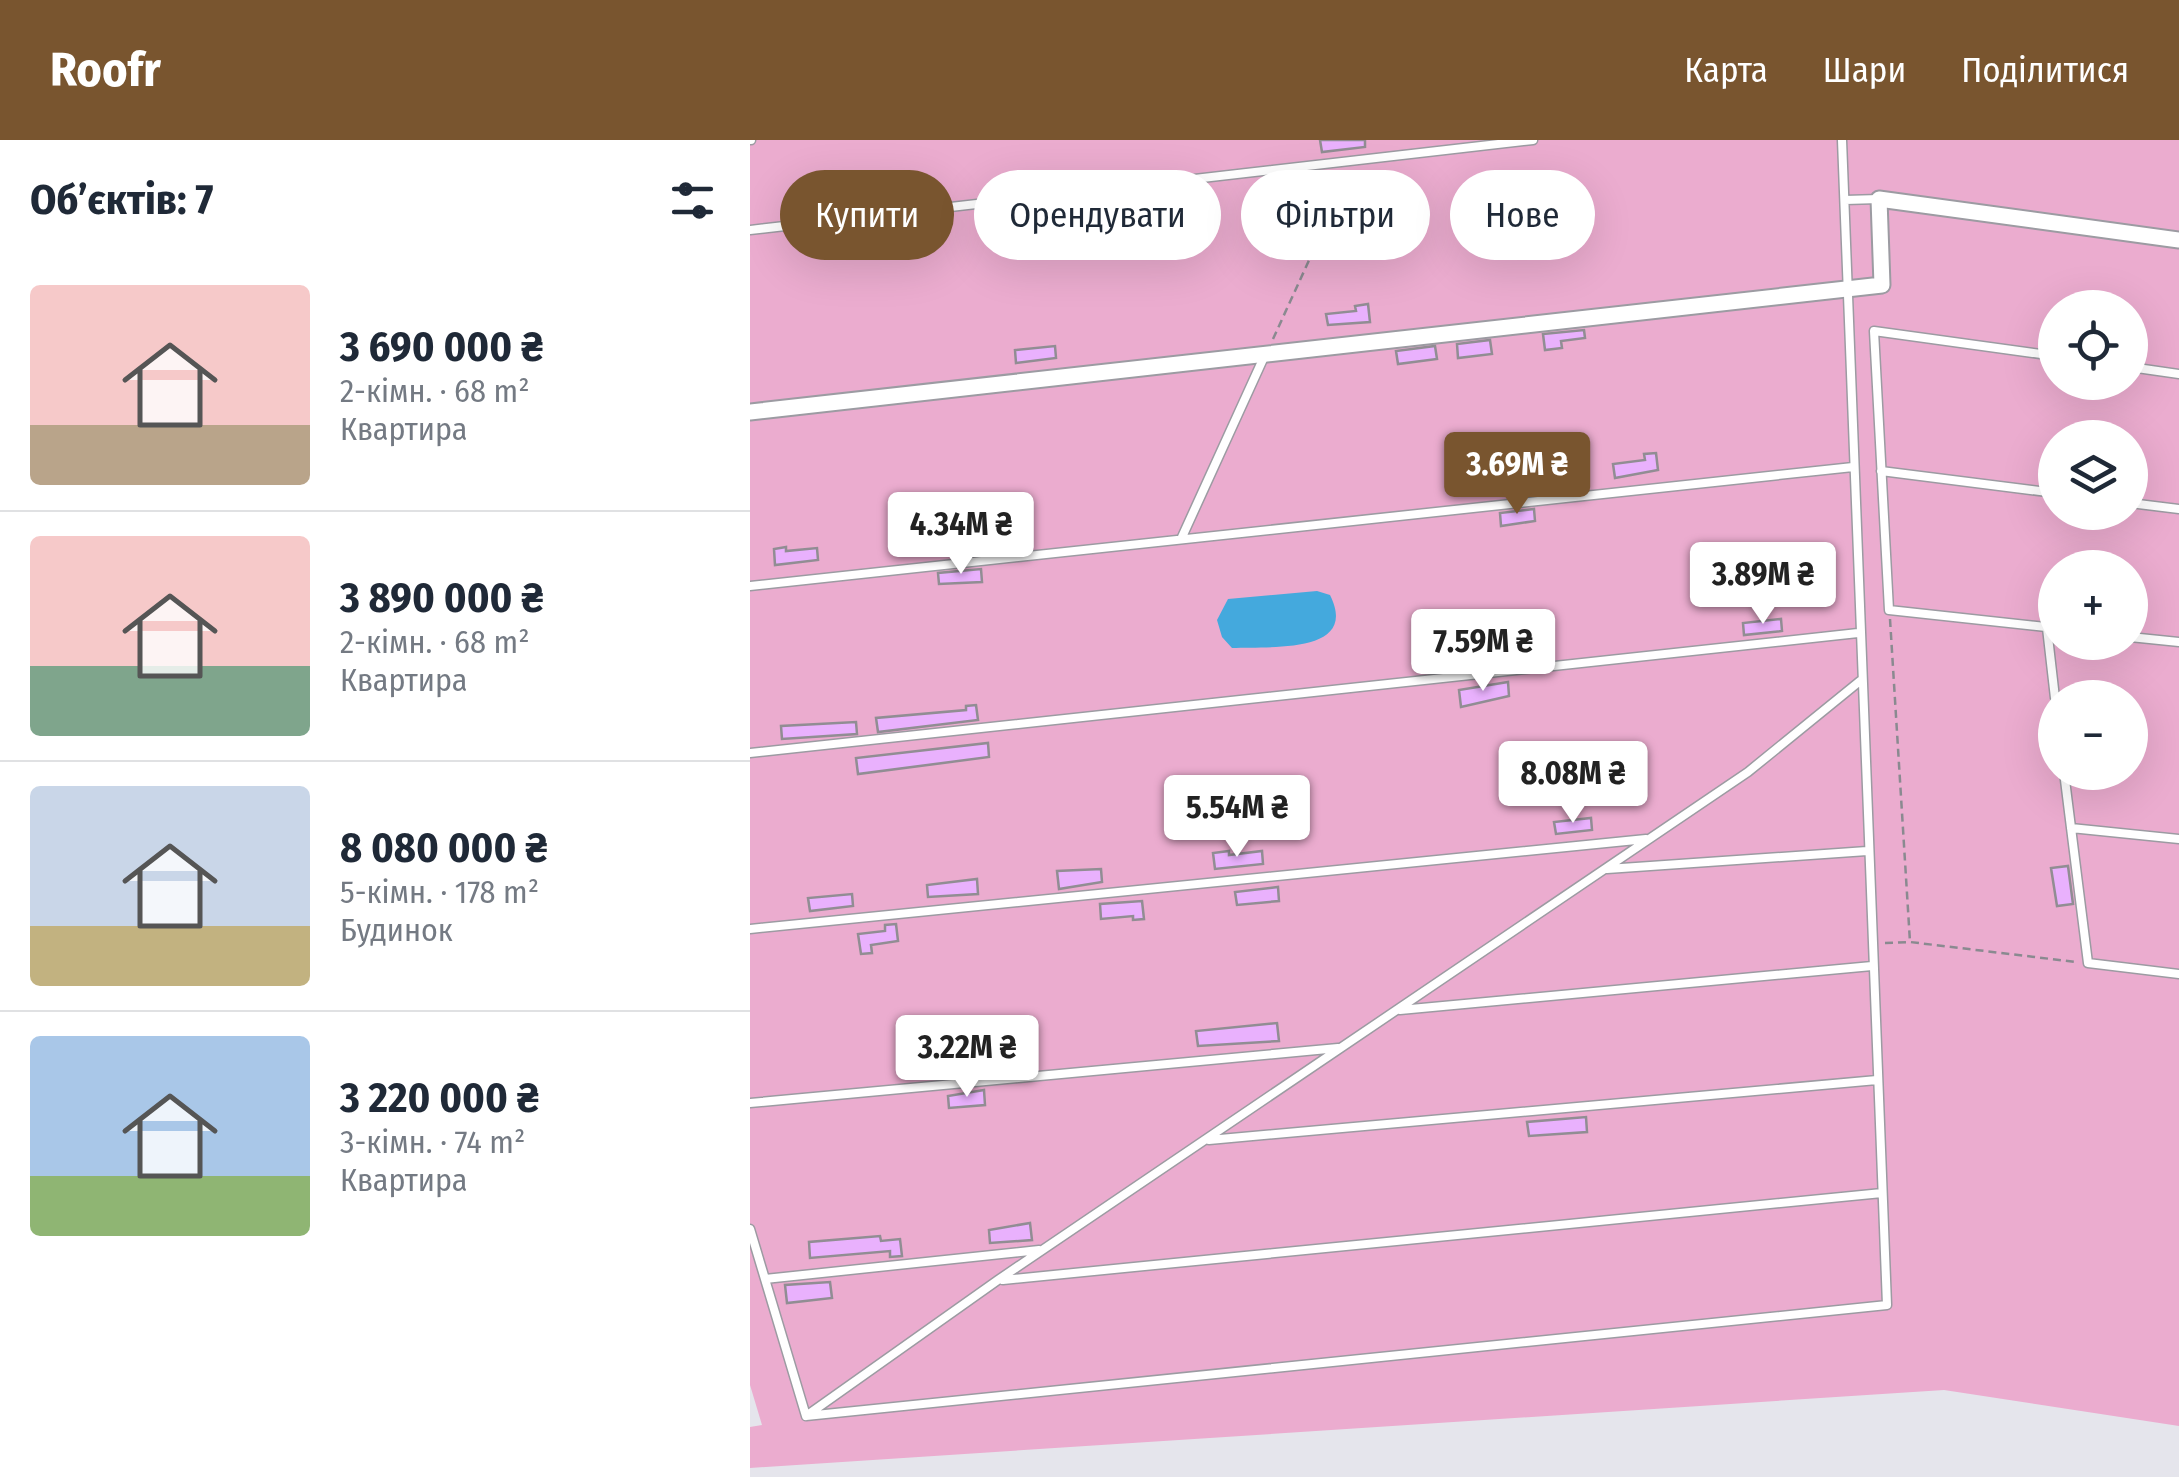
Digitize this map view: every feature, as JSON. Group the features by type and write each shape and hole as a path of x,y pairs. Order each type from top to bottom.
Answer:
{"street":[{"path":"750,412 1848,286 1882,286 1879,199 2179,240"}],"lane":[{"path":"750,230 1533,140"},
{"path":"806,1416 1886,1305 1842,140"},
{"path":"1845,200 1879,199"},
{"path":"2038,354 1874,331 1890,610 2038,627"},
{"path":"1182,537 1266,353"},
{"path":"2148,370 2179,374"},
{"path":"750,586 1853,467"},
{"path":"1881,471 2038,491"},
{"path":"2148,505 2179,509"},
{"path":"750,752 1858,633"},
{"path":"2148,639 2179,642"},
{"path":"806,1416 998,1280 1748,772 1860,681"},
{"path":"2066,790 2088,963 2179,974"},
{"path":"2071,828 2179,839"},
{"path":"750,929 1649,839"},
{"path":"1605,869 1867,851"},
{"path":"1396,1011 1872,966"},
{"path":"750,1102 1340,1048"},
{"path":"1205,1140 1877,1080"},
{"path":"998,1280 1882,1192"},
{"path":"750,1229 806,1416"},
{"path":"765,1279 1043,1250"}],"path":[{"path":"1266,353 1356,158"},
{"path":"1890,610 1910,942"},
{"path":"1871,944 1910,942 2088,963"}],"shaded area":[{"path":"750,140 2179,140 2179,1426 1944,1390 750,1468 750,1427 762,1425 750,1385"}],"water":[{"path":"1317,591 1330,595 1336,614 1333,628 1322,638 1287,646 1232,648 1222,637 1217,620 1228,599"}],"building":[{"path":"1320,140 1365,140 1365,147 1322,152"},
{"path":"1368,304 1370,322 1328,325 1326,314 1356,311 1355,306"},
{"path":"1584,330 1585,338 1561,341 1562,348 1545,350 1543,334"},
{"path":"1490,340 1492,354 1458,358 1457,344"},
{"path":"1055,346 1056,358 1016,363 1015,350"},
{"path":"1435,346 1437,359 1398,364 1396,351"},
{"path":"1656,453 1658,470 1615,478 1613,464 1645,460 1644,454"},
{"path":"1534,509 1535,521 1501,526 1500,513"},
{"path":"970,534 971,544 926,550 924,538"},
{"path":"786,547 786,551 817,548 818,560 775,565 774,549"},
{"path":"981,569 982,582 939,584 938,573"},
{"path":"1781,619 1782,631 1744,635 1743,623"},
{"path":"1508,682 1509,696 1461,707 1459,690"},
{"path":"976,705 978,720 878,732 876,718 966,710 966,706"},
{"path":"856,722 857,734 782,739 781,726"},
{"path":"988,743 989,757 858,774 856,758"},
{"path":"1591,818 1592,830 1556,834 1554,822"},
{"path":"1229,851 1229,855 1262,851 1263,864 1215,869 1213,853"},
{"path":"2068,866 2073,904 2057,906 2051,868"},
{"path":"1101,869 1102,882 1059,889 1057,871"},
{"path":"977,879 978,894 928,897 927,885"},
{"path":"1278,887 1279,901 1237,905 1235,892"},
{"path":"852,894 853,906 810,911 808,898"},
{"path":"1142,901 1144,919 1101,919 1100,904"},
{"path":"896,924 898,941 871,945 872,953 861,954 858,934 885,931 885,925"},
{"path":"1277,1023 1279,1041 1198,1046 1196,1031"},
{"path":"984,1090 985,1105 949,1108 948,1096"},
{"path":"1586,1117 1587,1132 1529,1136 1527,1122"},
{"path":"1030,1223 1032,1240 990,1243 989,1230"},
{"path":"880,1236 881,1241 900,1239 902,1256 890,1257 890,1251 810,1258 809,1242"},
{"path":"830,1282 832,1298 787,1303 785,1285"}]}
